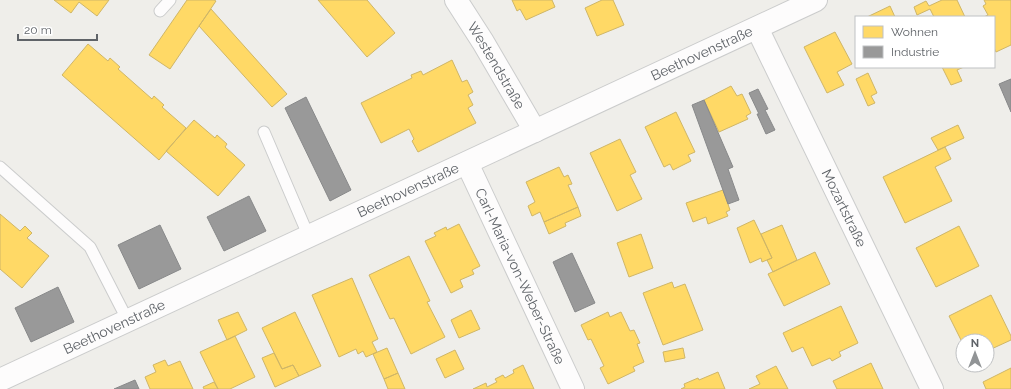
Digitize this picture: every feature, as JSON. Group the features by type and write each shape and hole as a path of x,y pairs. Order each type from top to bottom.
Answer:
{"street":[{"name":"Westendstraße","path":"456,0 536,131"},
{"name":"Beethovenstraße","path":"0,380 757,28 803,3"},
{"name":"Mozartstraße","path":"757,28 932,389"},
{"name":"Carl-Maria-von-Weber-Straße","path":"467,164 573,389"}],"lane":[{"path":"160,11 170,0"},
{"path":"264,132 309,237"},
{"path":"0,167 90,247 128,321"}],"building: Wohnen":[{"path":"54,0 109,0 97,16 79,2 71,13"},
{"path":"187,0 216,1 170,69 149,55"},
{"path":"318,0 367,0 395,33 367,57"},
{"path":"512,0 552,0 555,7 526,20 520,9 517,11"},
{"path":"602,0 613,0 624,25 597,36 585,8"},
{"path":"942,0 957,0 965,16 934,16 930,9 917,15 914,7 926,1 929,6"},
{"path":"984,0 1011,0 1011,45 996,52 995,16 986,16 988,15 983,6 986,4"},
{"path":"890,6 895,16 869,16"},
{"path":"211,9 287,94 272,107 199,26"},
{"path":"835,32 852,64 837,72 844,85 827,93 804,47"},
{"path":"88,44 108,61 110,58 120,67 118,69 152,99 154,96 164,105 162,107 186,128 159,160 62,75"},
{"path":"452,60 462,82 467,80 473,92 468,95 473,105 468,108 476,123 418,152 412,141 414,139 409,129 381,143 361,103 412,78 411,75 421,71 423,75"},
{"path":"942,68 962,68 957,70 962,81 951,85"},
{"path":"868,73 877,93 871,96 875,103 868,106 856,79"},
{"path":"731,86 737,96 742,94 751,113 746,116 748,119 719,132 704,100"},
{"path":"676,112 695,152 688,155 691,161 673,170 670,164 664,167 645,127"},
{"path":"194,120 215,138 217,135 227,144 225,147 245,165 218,196 166,151"},
{"path":"958,125 964,138 938,150 931,138"},
{"path":"620,139 636,172 630,175 642,199 617,211 590,153"},
{"path":"945,147 951,159 935,167 952,201 905,223 883,177"},
{"path":"559,167 564,177 568,175 572,184 568,185 578,207 544,222 540,212 532,216 528,206 535,202 526,182"},
{"path":"723,190 730,210 726,212 728,216 708,224 706,217 693,222 686,203"},
{"path":"578,207 581,216 565,223 566,226 549,234 544,222"},
{"path":"0,214 20,231 25,226 32,233 27,238 49,256 22,288 0,269"},
{"path":"754,220 772,258 762,262 761,258 750,263 737,228"},
{"path":"459,224 480,266 472,270 474,274 460,280 463,287 451,293 425,241 436,236 434,233 446,227 447,230"},
{"path":"782,225 797,260 773,272 767,260 772,258 761,234"},
{"path":"959,226 979,266 936,287 916,248"},
{"path":"641,234 653,268 629,277 617,243"},
{"path":"815,252 830,284 784,306 768,274"},
{"path":"409,256 430,301 427,302 445,337 411,354 394,318 390,319 369,275"},
{"path":"352,278 378,339 372,342 377,352 366,357 363,351 358,354 356,349 339,357 312,295"},
{"path":"672,282 674,288 685,284 703,330 663,345 643,293"},
{"path":"991,295 1011,336 1011,340 995,347 995,333 958,333 949,316"},
{"path":"841,306 858,343 839,352 841,356 832,361 830,358 812,366 803,347 792,352 783,333"},
{"path":"471,310 480,329 459,338 451,320"},
{"path":"238,312 247,330 227,340 218,320"},
{"path":"295,312 321,366 299,376 293,365 282,369 262,328"},
{"path":"608,312 610,317 621,312 630,331 634,330 640,343 637,344 644,362 633,367 635,371 608,384 600,368 604,366 591,339 588,340 581,325"},
{"path":"235,336 255,377 230,389 218,389 200,352"},
{"path":"387,348 398,373 384,379 373,354"},
{"path":"683,348 685,358 665,362 663,352"},
{"path":"455,350 464,369 445,378 436,359"},
{"path":"274,353 282,369 293,365 299,376 275,387 262,358"},
{"path":"165,360 168,366 180,361 193,389 150,389 145,377 156,372 153,365"},
{"path":"871,363 883,389 837,389 833,381"},
{"path":"523,365 534,389 473,389 486,383 487,387 497,382 495,379 503,375 505,378 514,373 513,370"},
{"path":"776,366 788,389 749,389 760,384 756,376"},
{"path":"1011,368 1011,389 986,389 983,382"},
{"path":"718,372 725,389 681,389 685,387 684,384 698,378 699,380"},
{"path":"398,373 405,389 388,389 384,379"},
{"path":"214,382 218,389 204,389 203,387"}],"building: Industrie":[{"path":"1011,79 1011,112 999,84"},
{"path":"758,89 768,109 765,110 775,130 766,134 749,93"},
{"path":"306,97 351,190 330,201 285,108"},
{"path":"704,100 733,167 728,169 739,200 728,204 692,105"},
{"path":"249,196 266,231 224,251 207,217"},
{"path":"160,225 181,269 139,289 118,245"},
{"path":"572,253 595,303 575,312 553,262"},
{"path":"58,287 74,322 31,342 15,308"},
{"path":"135,380 139,389 114,389"}]}
